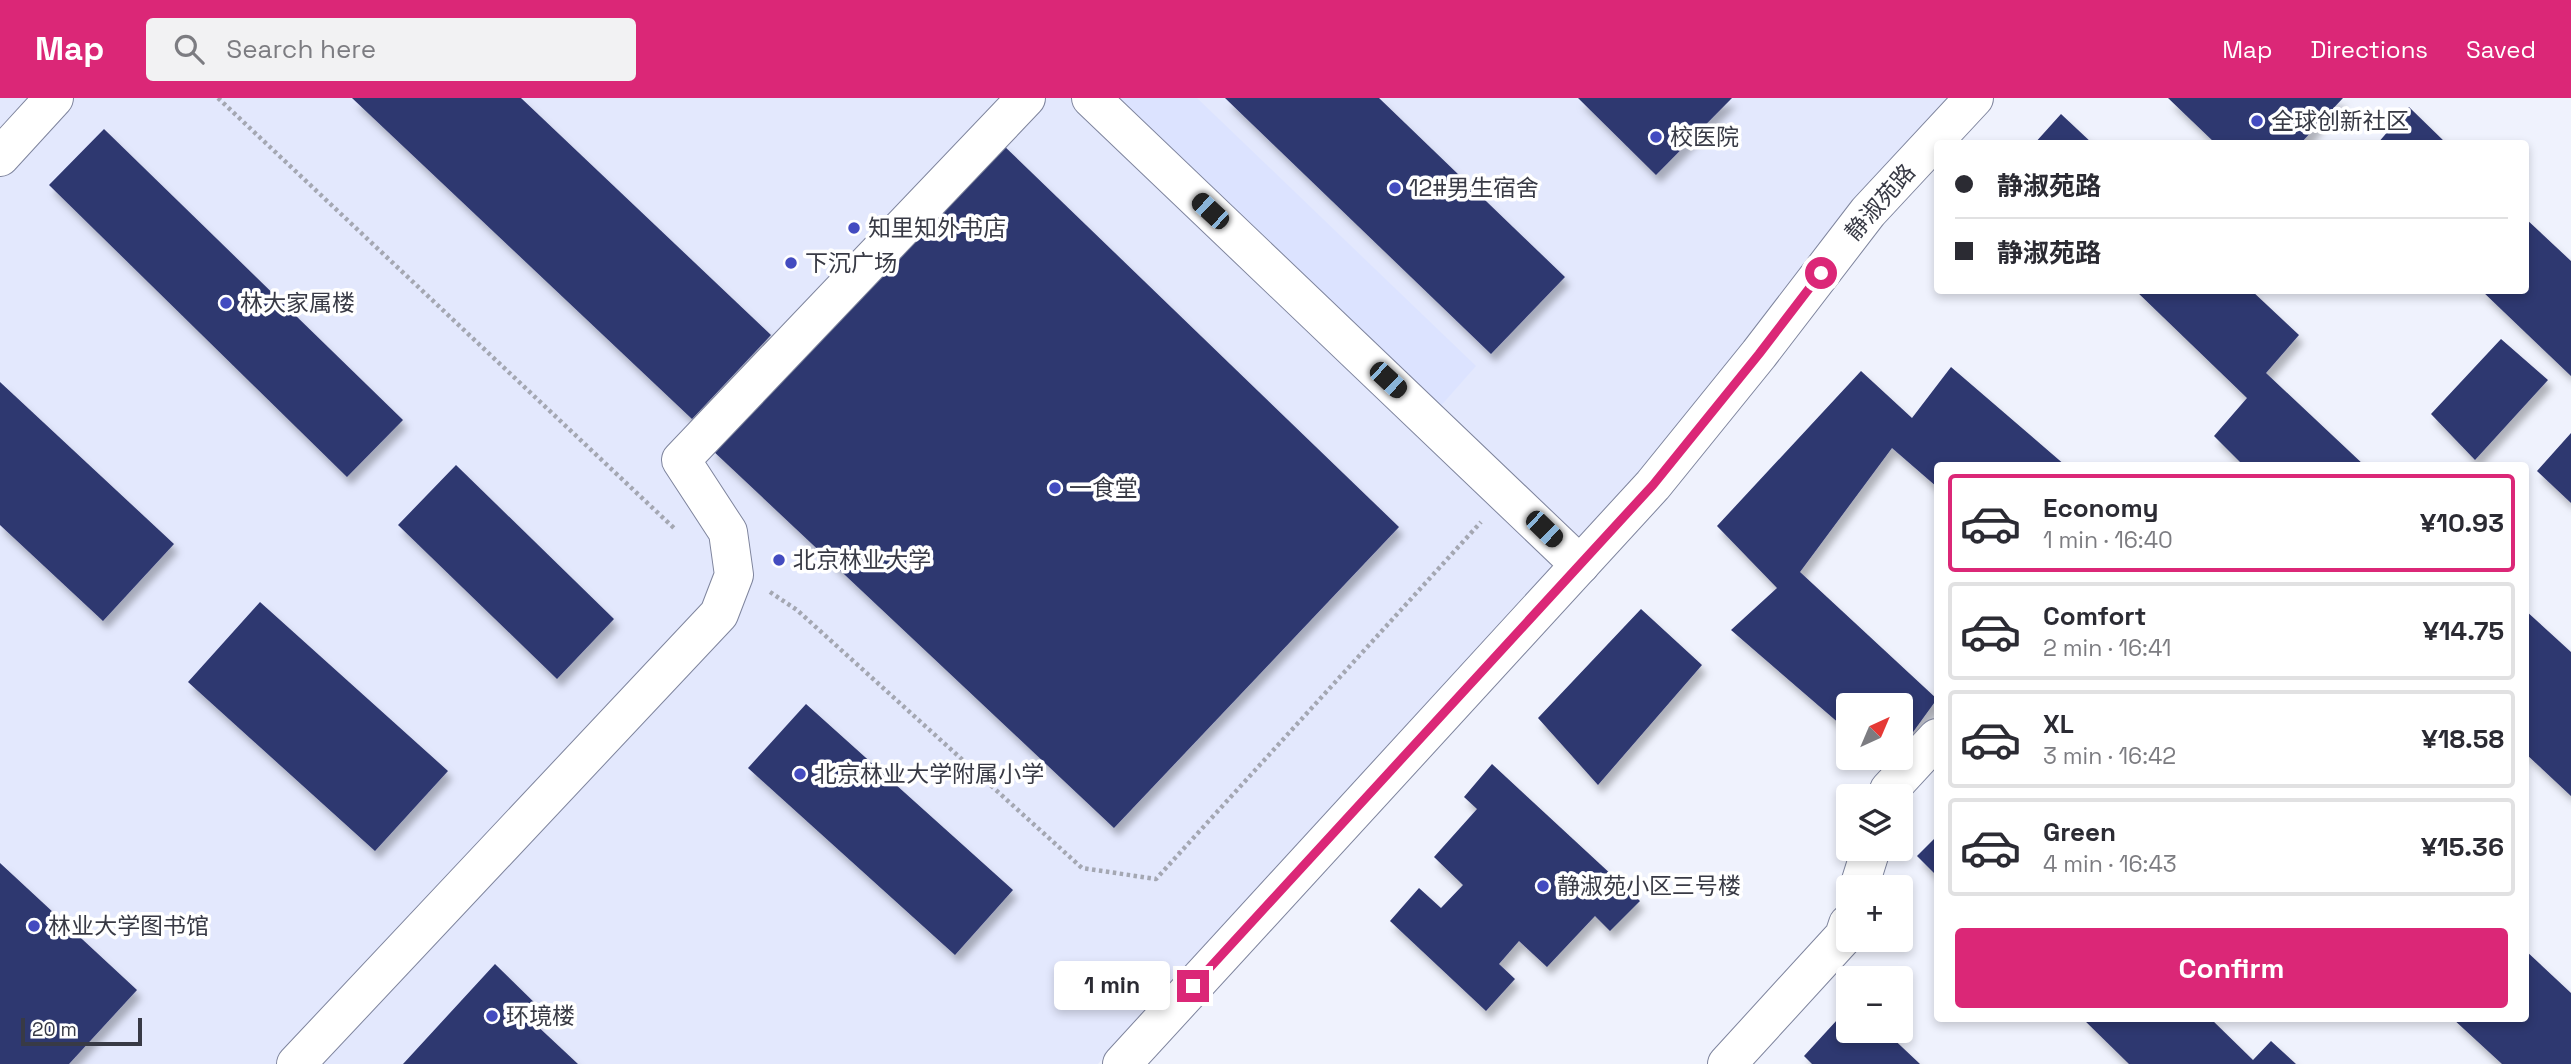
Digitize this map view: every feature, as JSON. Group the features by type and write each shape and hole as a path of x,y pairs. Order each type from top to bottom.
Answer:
{"street":[{"path":"0,157 54,98"},
{"path":"296,1064 719,614 734,575 728,532 681,460 1026,98"},
{"path":"1091,98 1580,565"},
{"name":"静淑苑路","path":"1936,140 1975,98"},
{"name":"静淑苑路","path":"1122,1064 1662,475 1868,212 1934,142"},
{"path":"1895,784 1934,741"},
{"path":"1727,1064 1836,945"}],"path":[{"path":"218,98 676,530"},
{"path":"734,575 767,590 797,610 1082,868 1156,879 1506,492"}],"shaded area":[{"name":"北京林业大学","path":"0,98 1982,98 1944,140 1934,140 1934,150 1098,1064 0,1064"},
{"path":"1105,98 1197,98 1476,366 1431,417"}],"building":[{"path":"352,98 521,98 771,335 692,419"},
{"name":"12#男生宿舍","path":"1225,98 1379,98 1565,277 1491,354"},
{"name":"校医院","path":"1578,98 1732,98 1656,175"},
{"name":"全球创新社区","path":"2168,98 2343,98 2304,140 2212,140"},
{"path":"2409,107 2443,140 2380,140"},
{"path":"2061,114 2089,140 2038,140"},
{"name":"林大家属楼","path":"104,129 403,420 347,477 49,185"},
{"name":"一食堂","path":"1001,143 1399,527 1114,828 711,449"},
{"path":"2529,222 2571,261 2571,376 2485,294 2529,294"},
{"path":"2139,294 2255,294 2299,335 2266,373 2361,462 2240,462 2214,436 2247,398"},
{"path":"2501,339 2548,380 2475,460 2431,414"},
{"path":"1951,367 2061,462 1934,462 1934,484 1892,448 1800,572 1934,696 1934,703 1913,732 1913,693 1836,693 1836,721 1731,630 1777,588 1717,526 1861,371 1912,418"},
{"path":"0,382 174,544 103,621 0,525"},
{"path":"2571,433 2571,503 2537,471"},
{"path":"456,465 614,619 557,679 398,525"},
{"path":"260,602 448,771 375,851 188,682"},
{"path":"1641,609 1702,665 1598,785 1538,718"},
{"path":"2529,614 2571,652 2571,796 2529,757"},
{"path":"806,704 1013,890 955,955 748,768"},
{"name":"静淑苑小区三号楼","path":"1492,764 1640,901 1610,931 1595,916 1547,967 1519,941 1499,964 1515,979 1486,1011 1390,921 1419,888 1441,908 1463,885 1434,857 1477,809 1464,797"},
{"path":"1934,839 1934,873 1917,856"},
{"name":"林业大学图书馆","path":"0,863 137,990 69,1064 0,1064"},
{"path":"2529,954 2571,993 2571,1064 2502,1064 2456,1022 2529,1022"},
{"name":"环境楼","path":"495,964 543,1011 532,1021 578,1064 403,1064"},
{"path":"1836,1021 1836,1043 1898,1043 1920,1064 1812,1064 1804,1056"},
{"path":"2086,1022 2214,1022 2253,1060 2271,1041 2296,1064 2129,1064"}],"place":[{"name":"全球创新社区","path":"2257,121"},
{"name":"校医院","path":"1656,137"},
{"name":"12#男生宿舍","path":"1395,188"},
{"name":"知里知外书店","path":"854,228"},
{"name":"下沉广场","path":"791,263"},
{"name":"林大家属楼","path":"226,303"},
{"name":"一食堂","path":"1055,488"},
{"name":"北京林业大学","path":"779,560"},
{"name":"北京林业大学附属小学","path":"800,774"},
{"name":"静淑苑小区三号楼","path":"1543,886"},
{"name":"林业大学图书馆","path":"34,926"},
{"name":"环境楼","path":"492,1016"}],"route":[{"path":"1193,986 1653,485 1821,273"}]}
